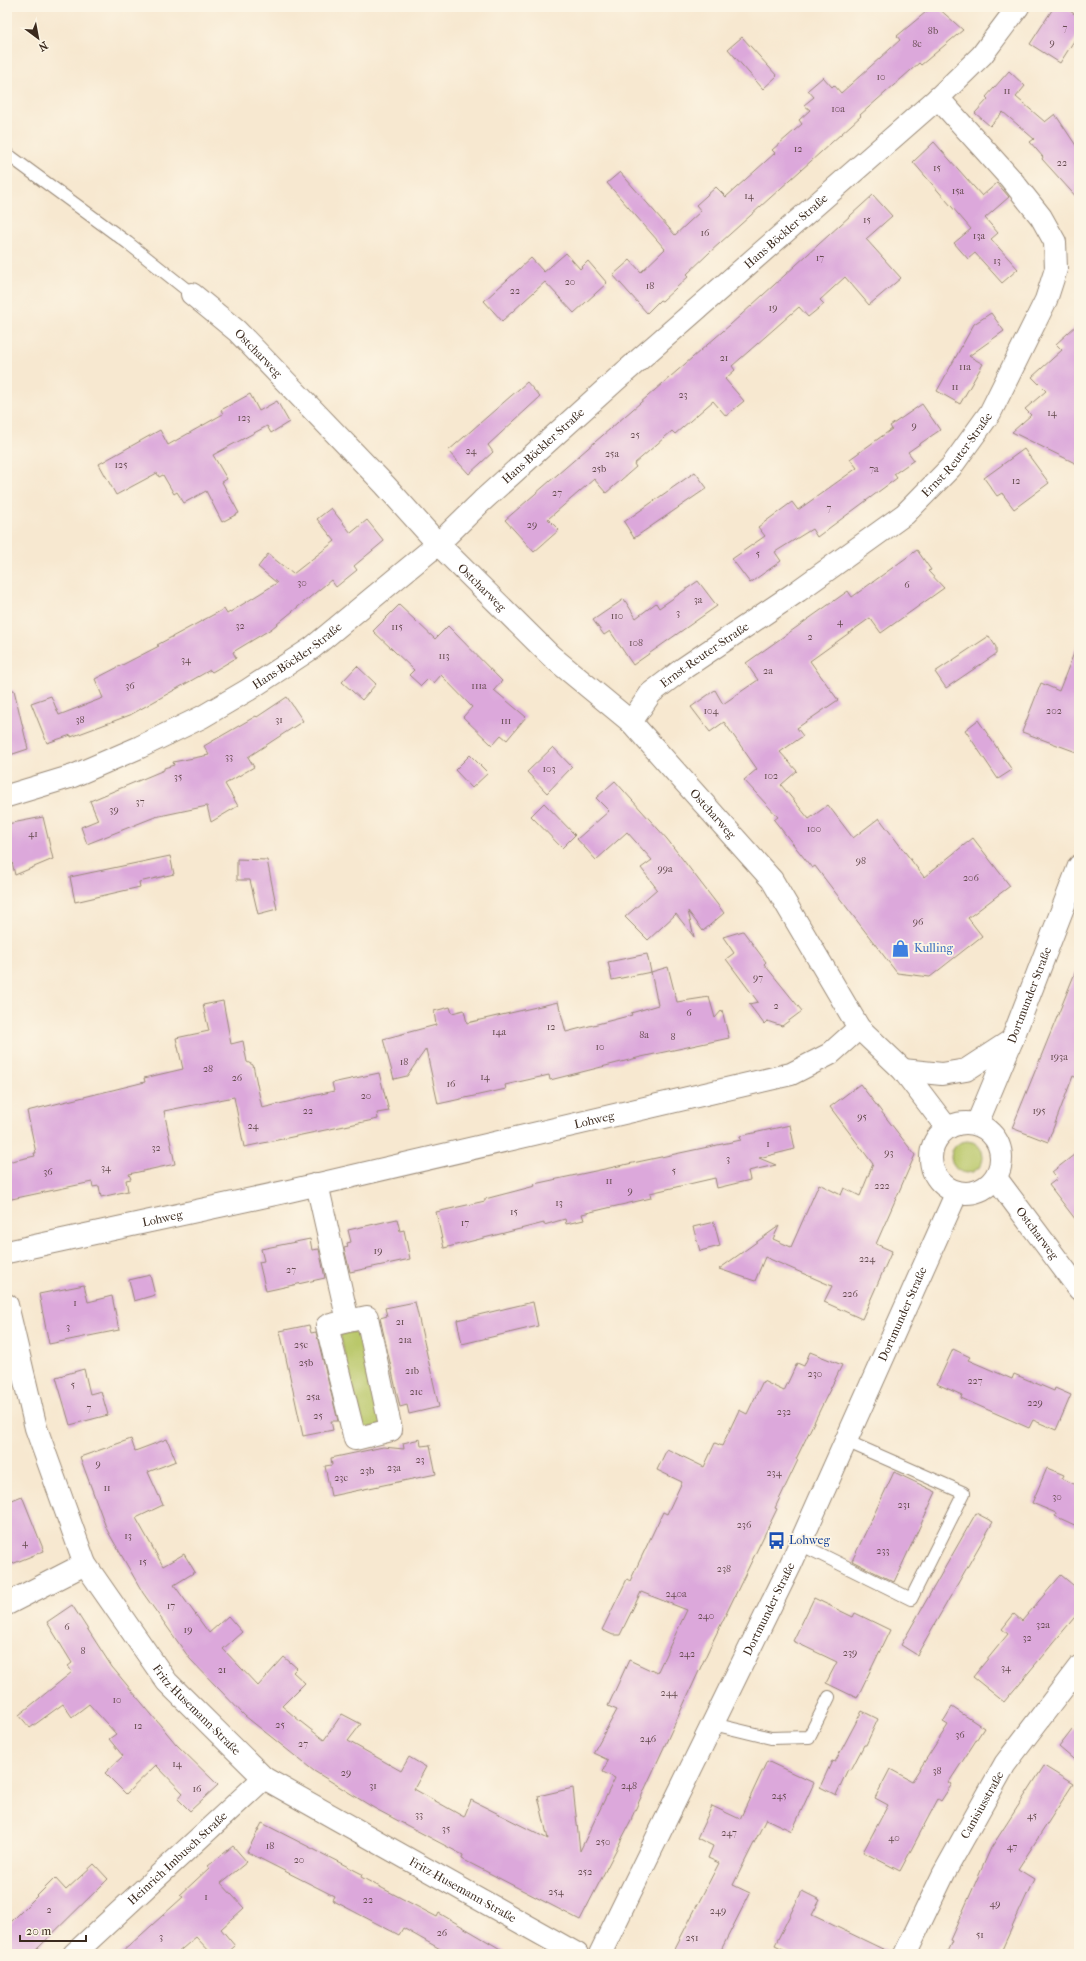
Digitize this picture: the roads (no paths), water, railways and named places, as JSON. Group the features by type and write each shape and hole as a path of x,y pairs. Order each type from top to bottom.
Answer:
{"street":[{"name":"Hans-Böckler-Straße","path":"7,796 72,776 140,747 202,716 248,690 312,648 438,544 482,501 617,379 938,98 982,55 1018,7"},
{"name":"Ernst-Reuter-Straße","path":"631,722 651,694 684,668 798,591 905,514 951,467 990,413 1046,300 1056,269 1055,242 1041,217 1010,178 938,98"},
{"name":"Ostcharweg","path":"192,294 237,331 385,485 438,544 551,656 631,722 772,880 859,1028 903,1070 947,1128"},
{"name":"Dortmunder Straße","path":"976,1124 1012,1040 1079,866"},
{"name":"Lohweg","path":"7,1252 317,1184 791,1074 830,1054 859,1028"},
{"path":"903,1070 942,1074 966,1070 1012,1040"},
{"path":"962,1123 976,1124 986,1129 994,1136 1000,1146 1002,1157 1001,1168 996,1178 983,1190 966,1194 947,1188 939,1181 934,1173 931,1163 931,1153 934,1143 947,1128 962,1123"},
{"name":"Ostcharweg","path":"996,1178 1079,1289"},
{"path":"317,1184 348,1321"},
{"name":"Dortmunder Straße","path":"600,1954 800,1544 957,1192"},
{"name":"Fritz-Husemann-Straße","path":"7,1305 36,1428 85,1564 167,1682 264,1778 577,1954"},
{"path":"367,1317 391,1430 355,1439 327,1326 348,1321 367,1317"},
{"path":"7,1604 85,1564"},
{"name":"Canisiusstraße","path":"905,1954 944,1873 1006,1764 1079,1667"},
{"name":"Heinrich-Imbusch-Straße","path":"74,1954 264,1778"}],"lane":[{"name":"Ostcharweg","path":"7,154 128,243 192,294"},
{"path":"800,1544 910,1599 964,1493 846,1441"},
{"path":"713,1724 772,1738 809,1737 829,1697"}],"place":[{"name":"Kulling","path":"901,948"},
{"name":"Lohweg","path":"776,1540"}]}
